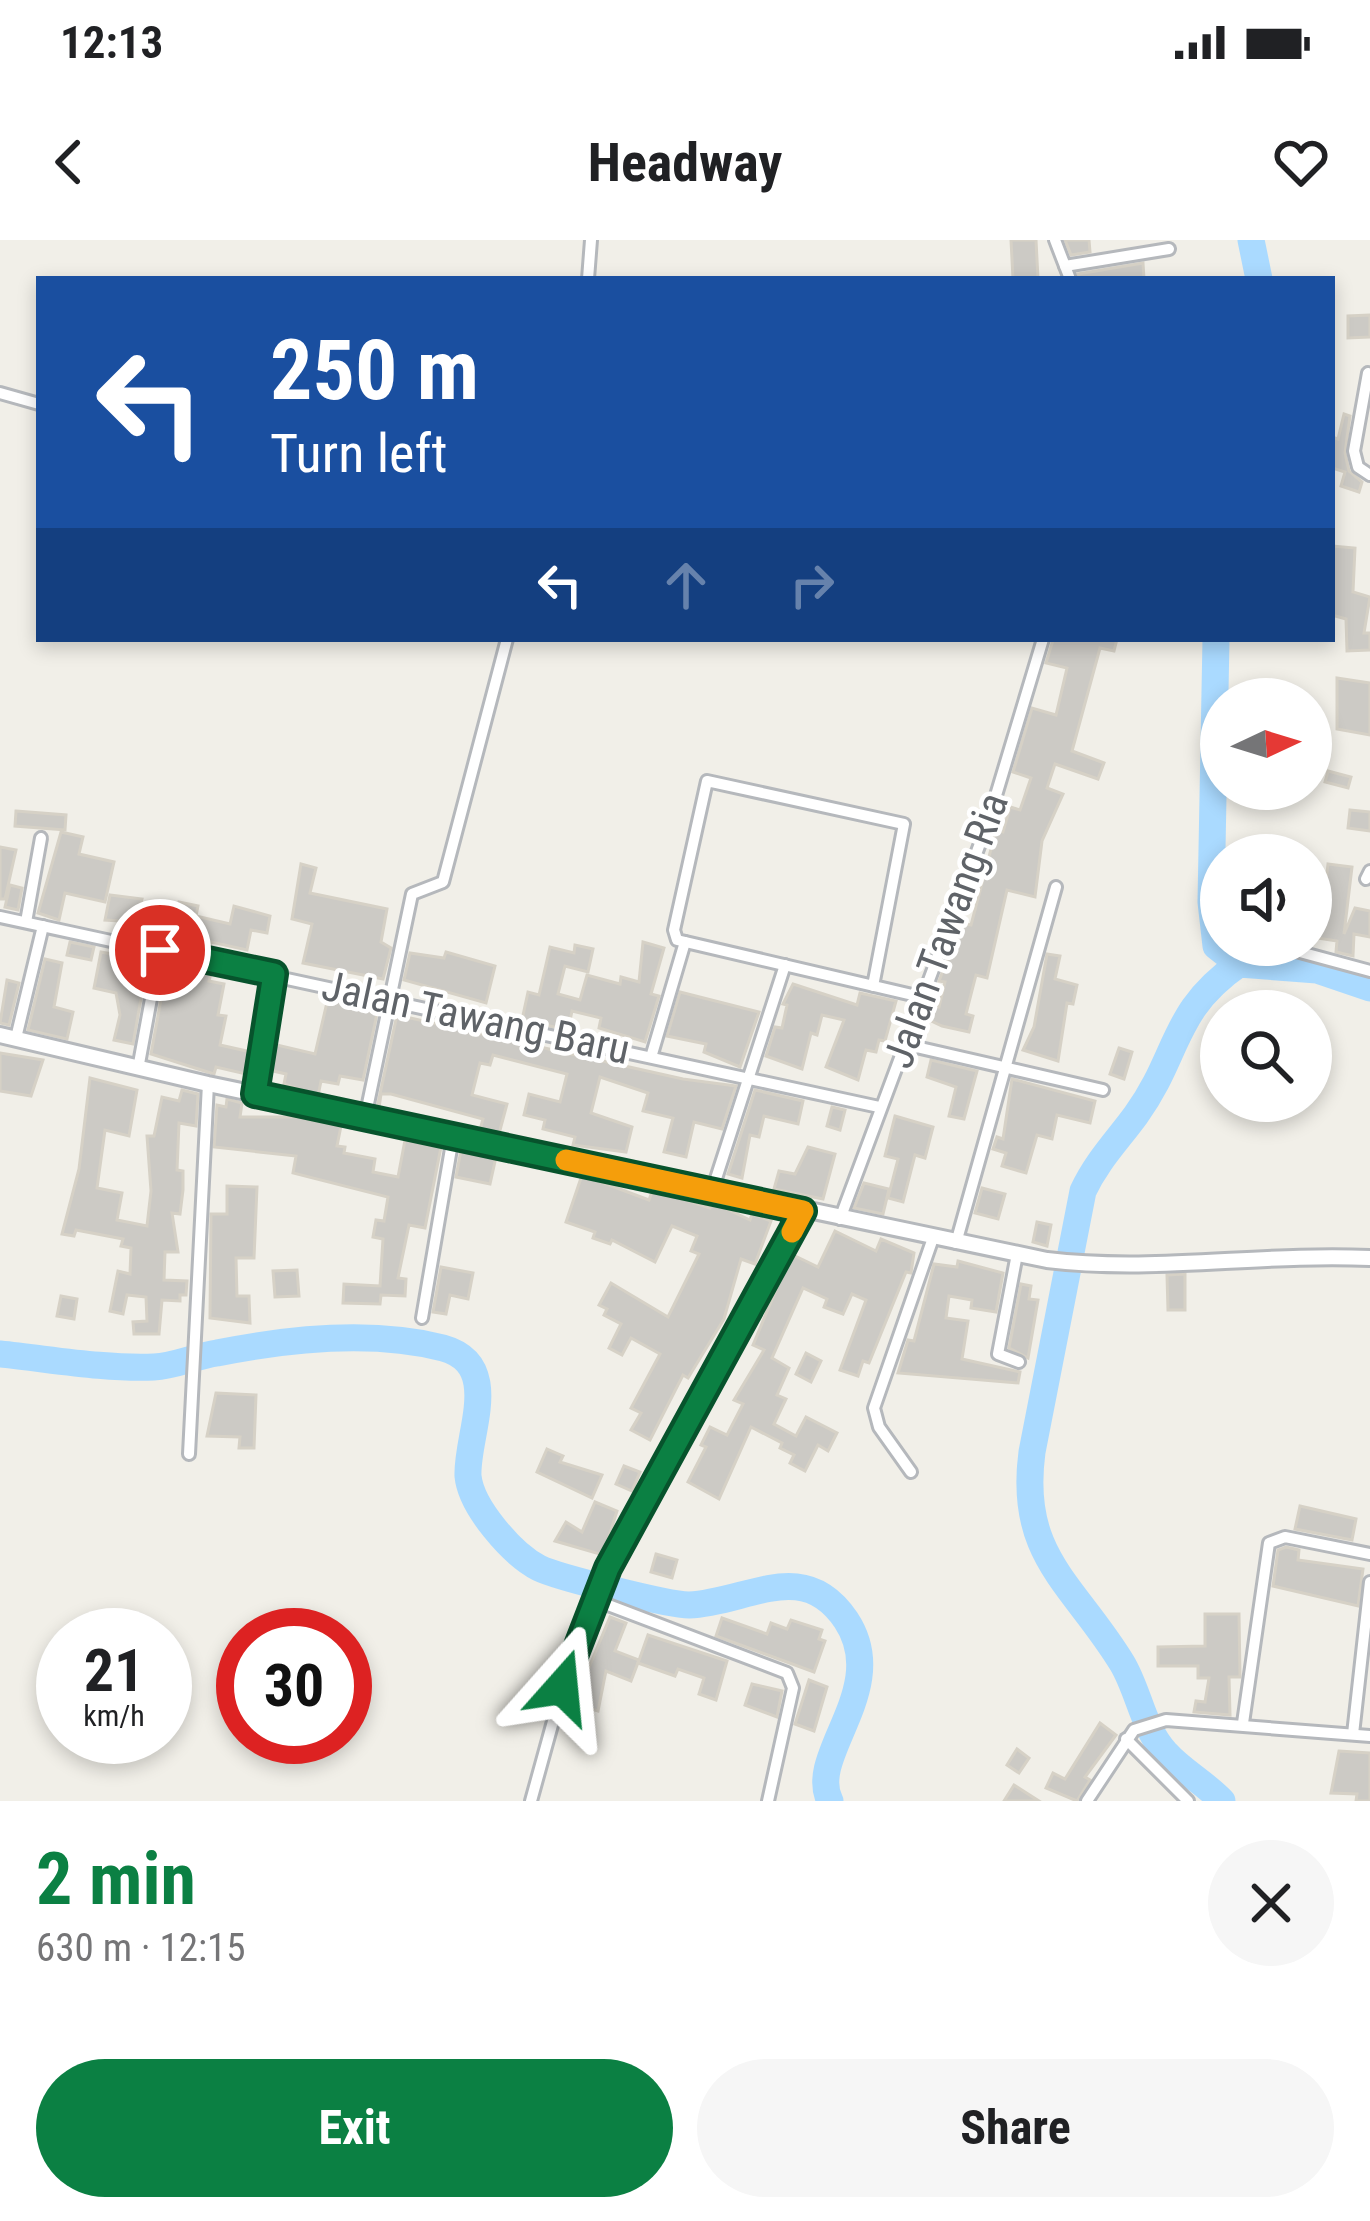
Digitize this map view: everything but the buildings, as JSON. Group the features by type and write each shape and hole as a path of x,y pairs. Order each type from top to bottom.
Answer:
{"street":[{"path":"588,276 591,240"},
{"path":"1055,240 1067,273 1169,249"},
{"path":"1368,373 1354,451 1358,467 1370,475"},
{"path":"0,393 36,403"},
{"path":"364,1118 412,894 443,882 507,642"},
{"name":"Jalan Tawang Ria","path":"840,1219 988,822 1042,642"},
{"path":"873,986 907,828 862,812 706,781 674,930 677,940 785,965 873,986 921,997"},
{"path":"26,922 41,838"},
{"path":"956,1243 1056,887"},
{"name":"Jalan Tawang Baru","path":"0,917 652,1054 880,1107"},
{"path":"44,926 8,1037 364,1118 1047,1259 1105,1267 1286,1257 1370,1258"},
{"path":"652,1054 685,942"},
{"path":"138,1069 160,950"},
{"path":"1332,957 1370,971"},
{"path":"712,1191 785,965"},
{"path":"255,1094 274,974"},
{"path":"903,1044 1103,1090"},
{"path":"189,1454 208,1084"},
{"path":"422,1318 453,1136"},
{"path":"531,1801 573,1649 608,1568 803,1211"},
{"path":"911,1472 877,1422 875,1392 933,1238"},
{"path":"1017,1254 998,1354 1019,1363"},
{"path":"1243,1723 1269,1543 1285,1537 1370,1554"},
{"path":"1353,1734 1370,1582"},
{"path":"596,1597 790,1676 794,1688 768,1801"},
{"path":"1087,1801 1130,1734 1166,1720 1370,1736"},
{"path":"1130,1734 1188,1801"}],"waterway":[{"path":"1251,240 1258,276"},
{"path":"1212,834 1216,642"},
{"path":"1222,1801 1158,1743 1122,1663 1053,1566 1033,1518 1032,1452 1083,1191 1150,1093 1200,999 1239,964 1317,970 1370,988"},
{"path":"0,1354 154,1367 272,1344 359,1338 416,1342 462,1357 477,1385 468,1476 471,1488 494,1528 528,1561 589,1584 689,1605 773,1588 811,1590 846,1620 858,1646 860,1671 829,1763 830,1801"}],"slow traffic":[{"path":"566,1160 803,1211 792,1232"}],"route":[{"path":"160,950 274,974 255,1094 803,1211 608,1568 562,1687"}]}
